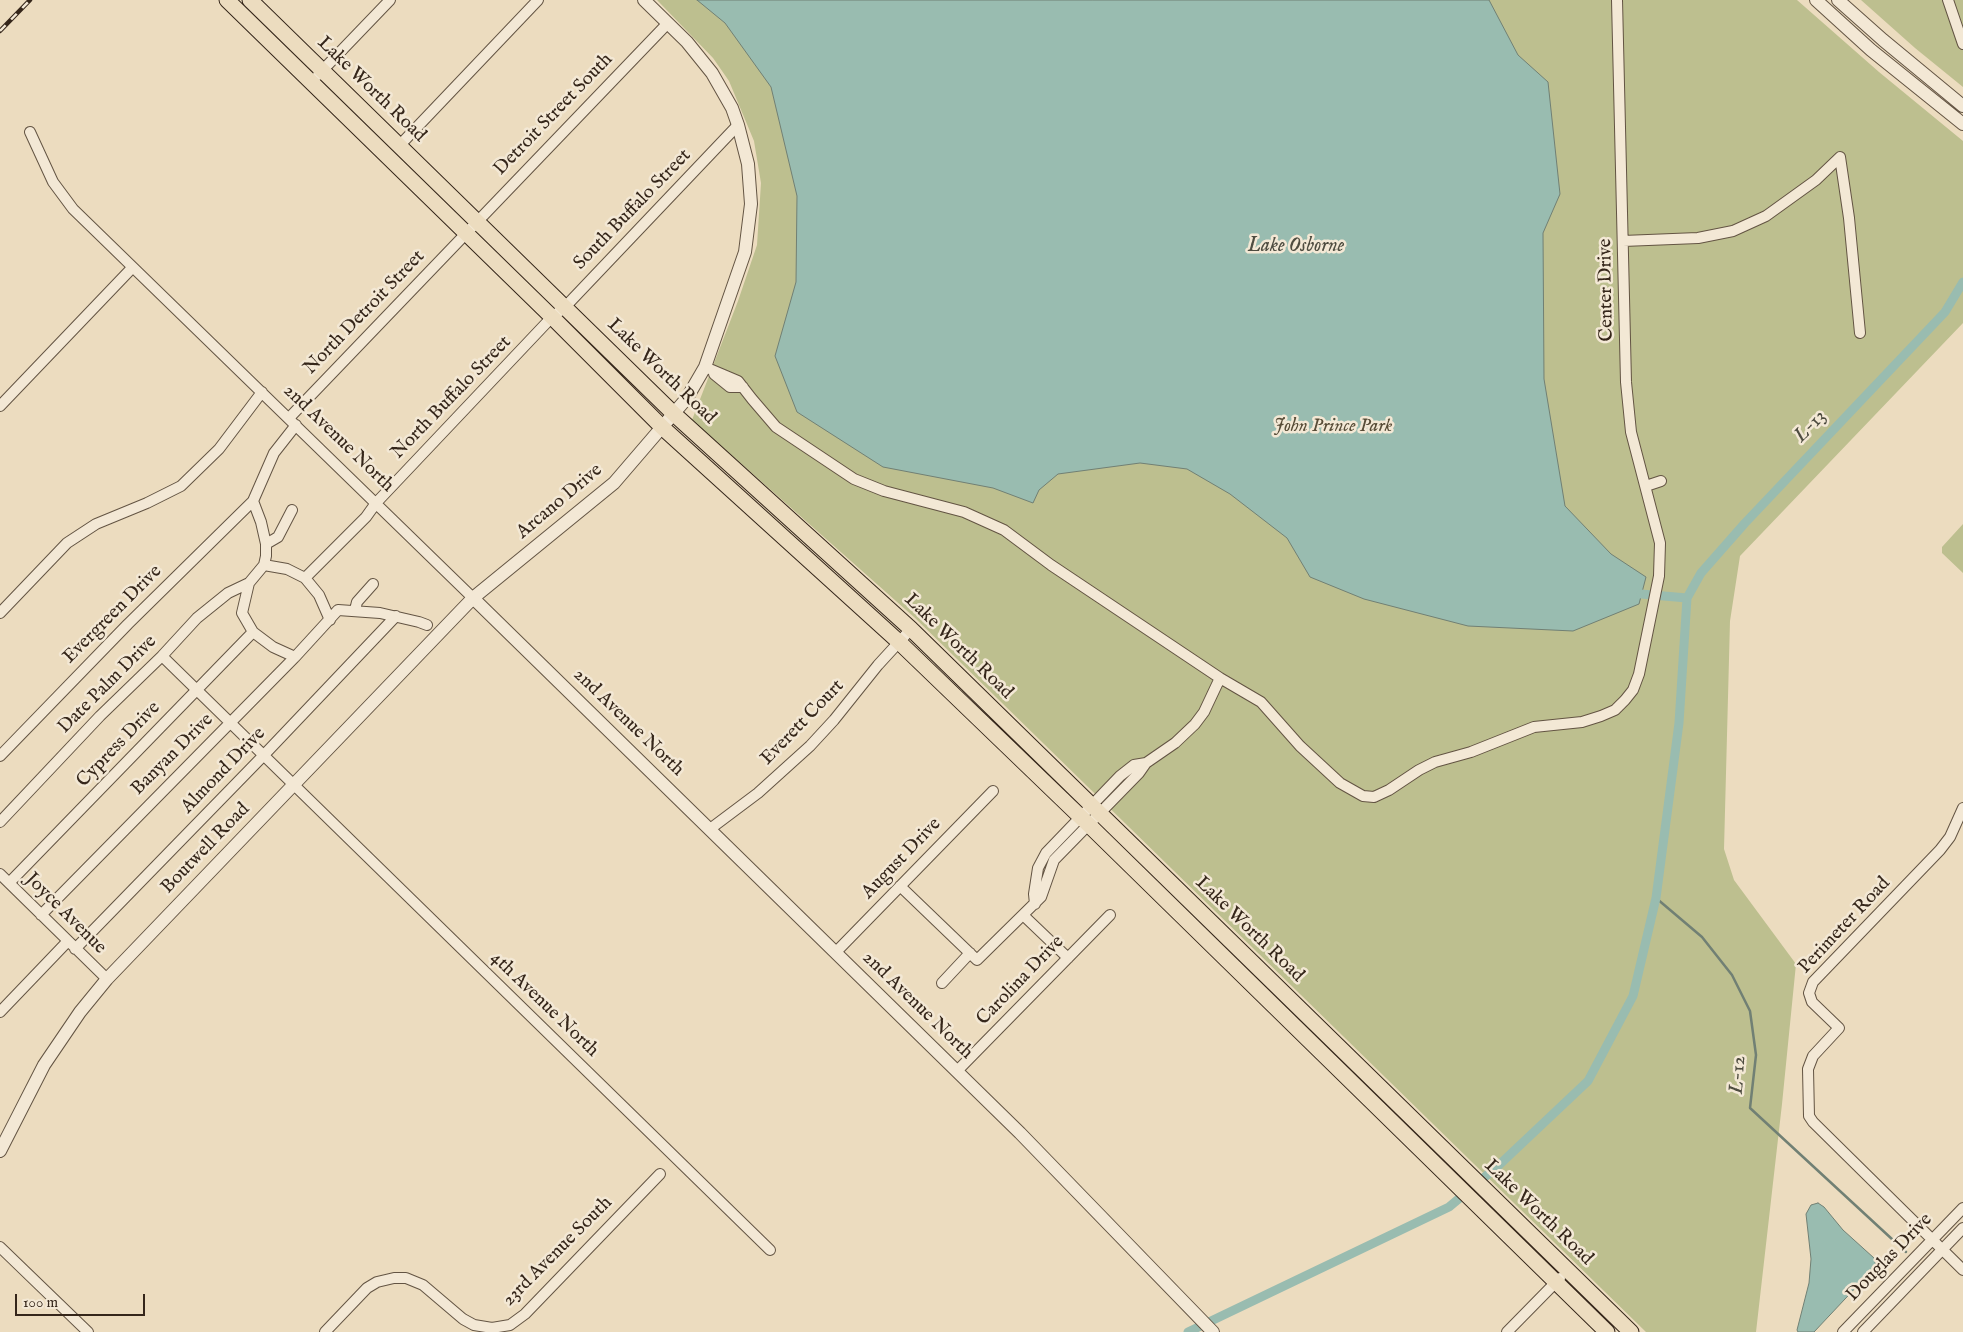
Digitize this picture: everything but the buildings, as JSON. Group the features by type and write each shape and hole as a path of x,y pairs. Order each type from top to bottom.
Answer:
{"main road":[{"name":"Lake Worth Road","path":"228,0 246,4 322,70 674,414 911,629 1631,1332"},
{"name":"Lake Worth Road","path":"246,4 311,82 466,232 663,428 899,642 1085,821 1607,1332"},
{"path":"1349,1080 1366,1087 1399,1114 1416,1122"}],"street":[{"path":"311,82 390,0"},
{"path":"400,145 538,0"},
{"name":"Arcano Drive","path":"473,598 614,483 663,428 687,398 705,367 740,267 749,228 751,188 748,164 738,125 724,94 698,54 644,0"},
{"name":"Center Drive","path":"1220,678 1261,702 1300,746 1340,783 1363,796 1374,797 1435,762 1471,752 1534,727 1582,722 1615,710 1633,690 1639,674 1659,576 1660,543 1631,432 1626,382 1617,0"},
{"path":"1816,0 1872,50 1963,124"},
{"path":"1838,0 1963,106"},
{"path":"1948,0 1963,44"},
{"name":"Detroit Street South","path":"466,232 668,23"},
{"name":"South Buffalo Street","path":"552,317 565,307 738,125"},
{"name":"2nd Avenue North","path":"30,132 46,170 64,199 132,268 376,503 1020,1133 1213,1332"},
{"path":"1624,241 1698,238 1733,231 1766,216 1816,180 1840,157 1849,218 1860,333"},
{"name":"North Detroit Street","path":"253,502 274,453 292,422 466,232"},
{"path":"0,406 132,268"},
{"name":"North Buffalo Street","path":"376,503 552,317"},
{"path":"705,367 730,387 743,387 776,427 854,478 884,491 964,512 1004,530 1051,565 1220,678 1204,712 1195,724 1176,742 1146,763 1134,765 1054,860 1041,897 977,960 900,886"},
{"path":"0,613 67,543 96,524 147,503 181,486 219,449 262,392"},
{"path":"1646,486 1661,481"},
{"path":"253,502 261,522 266,544 264,565 250,583 242,613 253,632 273,647 295,657"},
{"name":"Evergreen Drive","path":"0,756 128,624 253,502"},
{"path":"305,578 366,517 376,503"},
{"path":"266,544 278,537 292,510"},
{"path":"264,565 287,569 305,578 319,595 330,620 338,610 355,610 396,616 427,625"},
{"name":"Date Palm Drive","path":"0,822 100,716 205,612 228,593 250,583"},
{"path":"355,610 357,602 373,584"},
{"name":"Boutwell Road","path":"0,1151 44,1065 80,1012 107,979 473,598"},
{"name":"Almond Drive","path":"76,949 264,756 396,616"},
{"name":"Banyan Drive","path":"41,915 330,620"},
{"name":"Everett Court","path":"710,829 758,793 810,746 834,720 878,664 911,629"},
{"name":"Cypress Drive","path":"9,882 253,632"},
{"name":"4th Avenue North","path":"162,656 770,1250"},
{"name":"August Drive","path":"836,952 993,791"},
{"name":"Perimeter Road","path":"1963,808 1950,837 1940,850 1813,982 1809,993 1812,1002 1839,1028 1813,1056 1808,1069 1809,1116 1813,1122 1830,1141 1963,1270"},
{"name":"Joyce Avenue","path":"0,874 107,979"},
{"path":"1022,915 1068,958"},
{"name":"Carolina Drive","path":"957,1071 1110,915"},
{"path":"0,1012 68,941"},
{"path":"942,983 970,953"},
{"name":"23rd Avenue South","path":"325,1332 367,1288 377,1282 394,1278 412,1280 423,1285 463,1319 474,1325 492,1328 510,1324 526,1314 660,1174"},
{"name":"Douglas Drive","path":"1843,1332 1963,1208"},
{"name":"Douglas Drive","path":"1862,1332 1963,1228"},
{"path":"0,1247 88,1332"},
{"path":"1507,1332 1555,1282 1569,1271"}],"green space":[{"name":"John Prince Park","path":"657,0 1797,0 1879,72 1963,141 1963,323 1740,556 1730,621 1724,849 1734,880 1796,964 1756,1332 1646,1332 914,617 692,420 738,301 757,245 761,183 754,141 729,81 713,58"},
{"path":"1861,0 1963,0 1963,87 1915,48"},
{"path":"1963,524 1963,573 1942,553 1942,547"}],"water":[{"name":"Lake Osborne","path":"697,0 1489,0 1518,55 1548,82 1560,194 1543,233 1544,379 1565,506 1611,554 1646,577 1639,604 1573,631 1468,626 1364,599 1310,577 1287,538 1230,494 1187,469 1140,463 1058,474 1039,490 1033,503 993,488 883,467 797,412 775,356 796,282 797,196 771,87 725,23"},
{"path":"1818,1203 1824,1207 1843,1230 1874,1258 1876,1266 1814,1332 1798,1332 1809,1283 1811,1259 1806,1214 1811,1205"}],"waterway":[{"name":"L-13","path":"1188,1332 1449,1207 1499,1165 1588,1081 1633,996 1656,898 1679,723 1687,598 1701,573 1745,523 1945,312 1963,282"},
{"path":"1641,594 1687,598"},
{"name":"L-12","path":"1656,898 1702,937 1732,975 1750,1011 1756,1055 1750,1108 1906,1252"}],"railway":[{"path":"0,31 30,0"}]}
